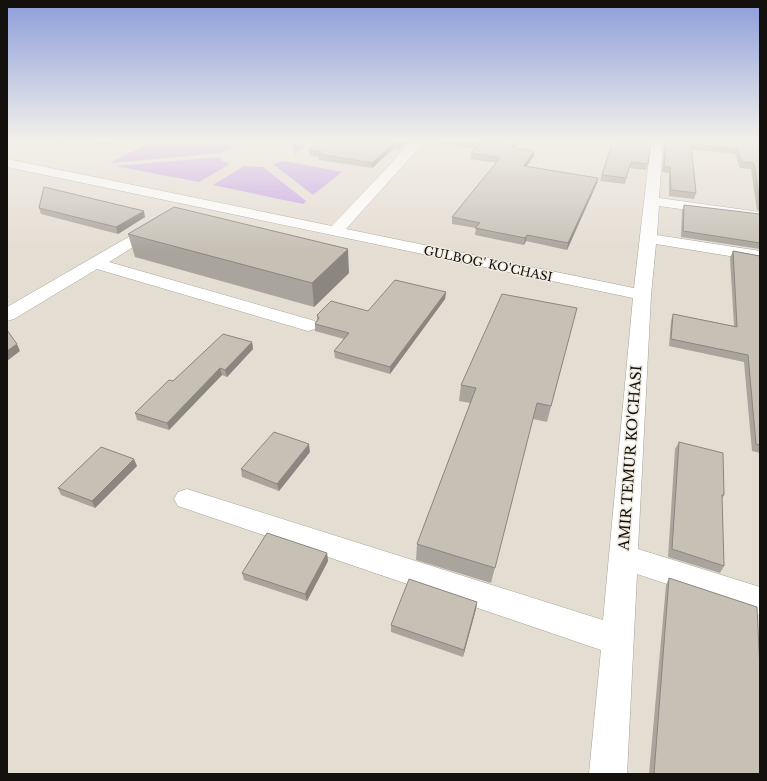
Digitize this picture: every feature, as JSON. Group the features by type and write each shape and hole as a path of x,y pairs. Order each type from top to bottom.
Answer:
{"street":[{"name":"GULBOG' KO'CHASI","path":"75,177 642,296"},
{"path":"335,232 385,177"},
{"name":"AMIR TEMUR KO'CHASI","path":"608,774 642,296 654,177"},
{"path":"652,201 760,216"},
{"path":"7,315 196,203"},
{"path":"649,238 760,256"},
{"path":"96,263 308,325"},
{"path":"187,499 617,640"},
{"path":"624,557 760,601"}],"shaded area":[{"path":"175,177 207,177 199,182"},
{"path":"225,177 276,177 306,201 303,204 213,185"},
{"path":"290,177 335,177 313,195"}],"building":[{"path":"484,177 598,178 568,243 527,235 525,238 475,228 480,223 452,217"},
{"path":"670,177 694,177 696,193 671,190"},
{"path":"756,177 760,177 760,204"},
{"path":"44,187 144,211 116,227 39,208"},
{"path":"684,205 760,214 760,243 683,231"},
{"path":"174,207 348,249 312,283 128,234"},
{"path":"733,251 760,256 760,445 756,444 748,355 671,339 673,314 737,327"},
{"path":"395,280 446,292 390,367 334,351 349,333 315,324 319,318 317,315 331,301 368,311"},
{"path":"502,294 577,308 551,406 537,403 495,568 417,544 476,388 461,385"},
{"path":"7,330 17,344 7,351"},
{"path":"223,334 252,342 225,370 220,368 167,423 135,413 169,380 173,381"},
{"path":"274,432 309,444 277,484 241,469"},
{"path":"679,442 723,453 724,495 722,495 724,566 672,549"},
{"path":"101,447 134,459 92,501 58,488"},
{"path":"267,533 327,553 305,594 242,573"},
{"path":"669,578 757,607 760,670 760,774 654,774"},
{"path":"409,579 477,602 464,650 391,625"}]}
